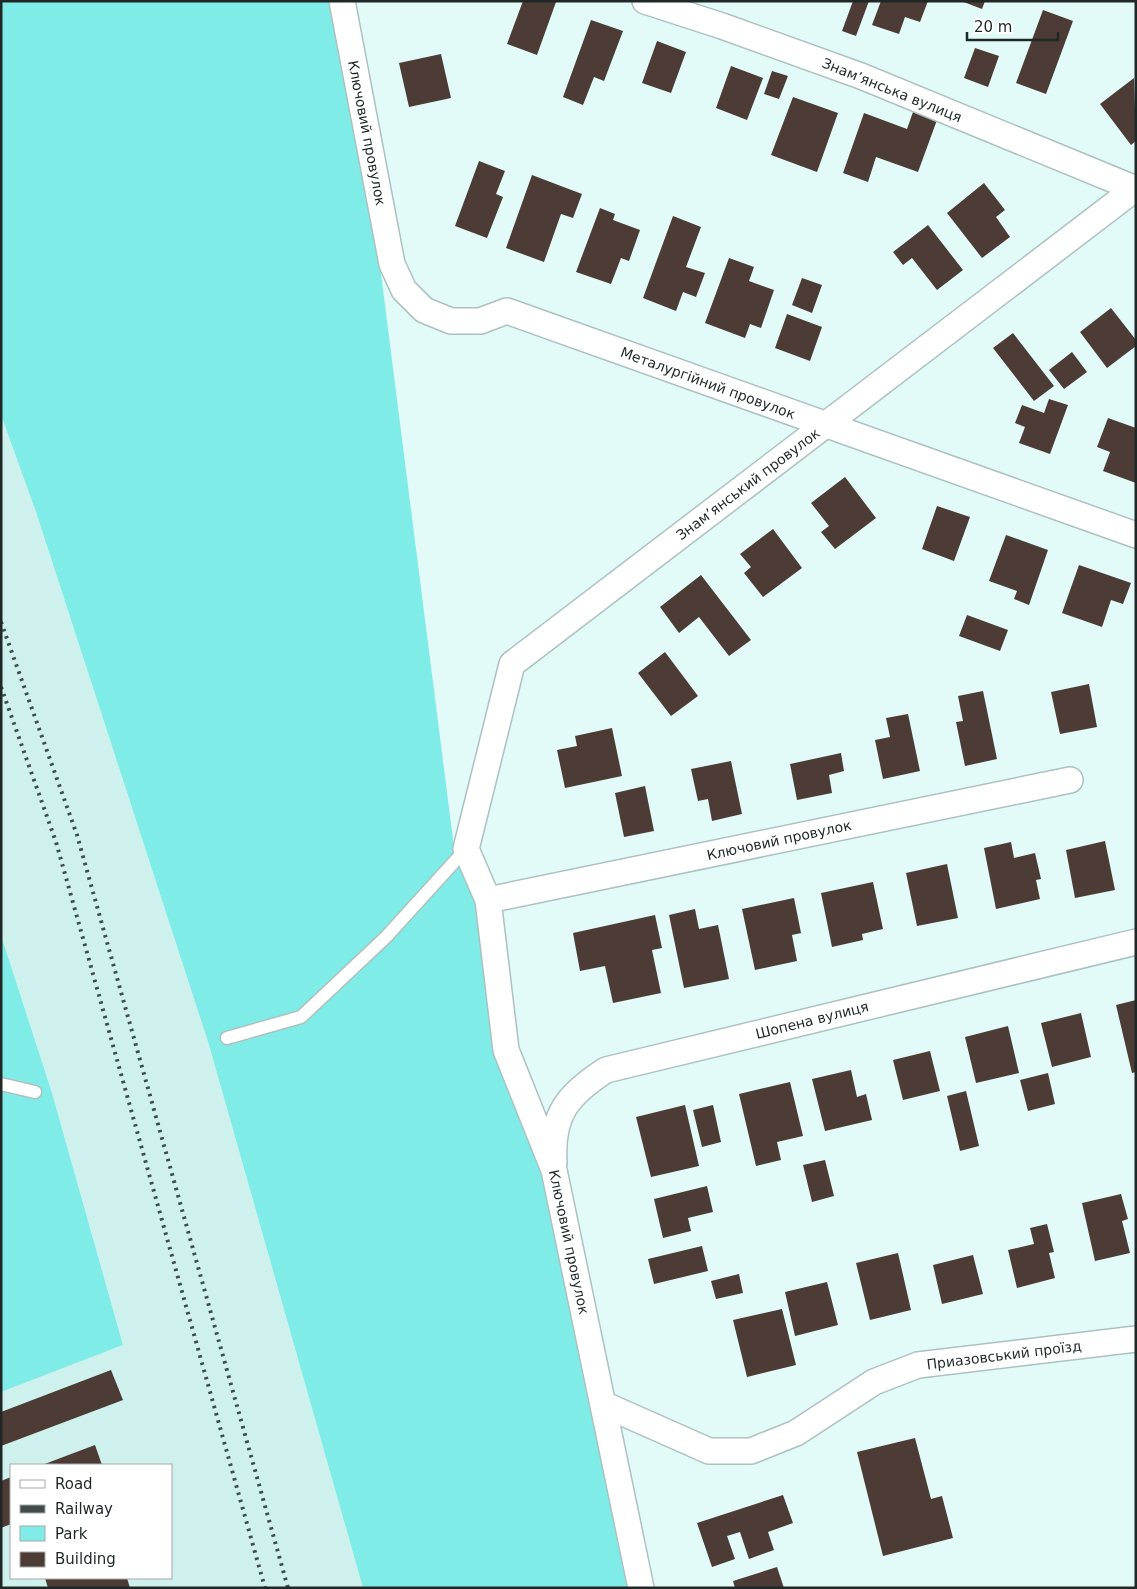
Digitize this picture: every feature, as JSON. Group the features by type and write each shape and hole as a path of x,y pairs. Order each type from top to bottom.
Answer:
{"street":[{"name":"Ключовий провулок","path":"342,1 392,264 404,290 424,310 451,321 480,321 507,311"},
{"name":"Знам’янська вулиця","path":"645,1 722,26 860,76 1135,189"},
{"name":"Знам’янський провулок","path":"466,849 512,664 1135,189"},
{"name":"Металургійний провулок","path":"507,311 1136,535"},
{"name":"Ключовий провулок","path":"488,900 1070,780"},
{"name":"Ключовий провулок","path":"466,849 488,900 506,1050 554,1170 641,1588"},
{"name":"Шопена вулиця","path":"554,1170 553,1140 562,1110 581,1086 606,1070 1136,942"},
{"name":"Приазовський проїзд","path":"603,1404 709,1451 751,1451 796,1433 874,1382 918,1365 1136,1339"}],"lane":[{"path":"227,1038 301,1017 386,937 466,849"},
{"path":"1,1084 34,1092"}],"shaded area":[{"path":"1,415 36,512 209,1045 363,1588 1,1588 1,1392 123,1345 52,1093 1,935"}],"green space":[{"path":"1,1 330,1 380,266 455,855 477,903 543,1174 630,1588 363,1588 209,1045 36,512 1,415"},
{"path":"1,935 52,1093 123,1345 1,1392"}],"building":[{"path":"523,1 556,2 537,55 507,44"},
{"path":"853,1 869,1 856,36 842,31"},
{"path":"881,1 928,1 920,22 905,17 899,34 872,25"},
{"path":"961,1 985,1 982,9"},
{"path":"1043,10 1073,21 1046,94 1016,83"},
{"path":"591,20 623,31 604,81 594,77 583,105 563,97"},
{"path":"657,41 686,52 671,93 642,83"},
{"path":"975,48 999,56 988,87 964,78"},
{"path":"441,54 451,98 409,107 399,63"},
{"path":"731,66 763,78 747,120 716,108"},
{"path":"772,71 788,76 779,99 764,94"},
{"path":"1134,78 1136,141 1131,145 1100,104"},
{"path":"793,97 838,113 817,172 771,155"},
{"path":"913,112 937,120 918,172 876,157 868,182 843,173 864,113 907,129"},
{"path":"479,161 505,171 496,194 503,197 487,238 455,226"},
{"path":"532,175 582,194 573,218 561,214 544,262 506,248"},
{"path":"984,183 1005,210 996,217 1010,237 982,258 947,213"},
{"path":"600,208 615,214 613,220 640,230 629,261 621,258 611,284 576,272"},
{"path":"673,216 701,227 686,267 705,273 696,297 683,292 676,311 643,298"},
{"path":"928,225 963,270 937,290 912,258 903,265 893,252"},
{"path":"729,258 754,267 749,281 774,290 761,328 750,324 745,338 705,323"},
{"path":"802,278 822,285 812,313 792,305"},
{"path":"1111,308 1136,340 1136,346 1107,368 1080,332"},
{"path":"787,314 822,327 810,361 775,348"},
{"path":"1013,333 1054,386 1034,401 993,348"},
{"path":"1072,352 1087,372 1064,389 1049,370"},
{"path":"1049,399 1068,405 1050,454 1019,443 1025,427 1015,423 1022,405 1044,413"},
{"path":"1108,418 1136,428 1136,483 1103,471 1110,452 1097,447"},
{"path":"845,477 876,518 835,549 821,532 829,526 811,503"},
{"path":"937,506 970,517 954,561 922,549"},
{"path":"773,529 802,568 763,597 744,573 751,567 740,554"},
{"path":"1006,535 1048,550 1029,605 1014,599 1017,591 989,581"},
{"path":"1079,565 1131,583 1123,604 1111,600 1102,627 1062,613"},
{"path":"701,575 751,640 729,656 699,617 679,633 660,607"},
{"path":"967,615 1008,630 1000,651 959,636"},
{"path":"665,652 698,696 671,716 638,673"},
{"path":"1089,684 1097,727 1060,734 1051,692"},
{"path":"983,691 997,759 965,766 956,722 963,721 958,696"},
{"path":"908,714 920,771 883,779 875,740 890,737 886,718"},
{"path":"612,728 622,776 565,788 557,750 577,746 575,736"},
{"path":"841,753 844,771 829,775 832,793 797,800 790,764"},
{"path":"731,761 742,814 712,821 708,799 698,801 691,769"},
{"path":"645,786 654,831 624,837 615,793"},
{"path":"1105,841 1115,890 1075,898 1066,850"},
{"path":"1011,842 1014,858 1035,853 1041,879 1036,880 1040,899 996,909 984,848"},
{"path":"947,864 958,918 917,926 906,873"},
{"path":"873,882 883,929 862,934 863,940 832,947 821,893"},
{"path":"794,898 801,933 792,935 797,961 755,970 742,909"},
{"path":"695,909 699,929 718,925 729,979 684,988 669,915"},
{"path":"655,915 662,948 652,950 661,993 613,1003 605,966 580,971 573,933"},
{"path":"1136,1000 1136,1072 1132,1073 1116,1005"},
{"path":"1081,1013 1091,1057 1052,1067 1041,1023"},
{"path":"1008,1026 1019,1073 976,1083 965,1037"},
{"path":"930,1051 940,1091 903,1100 893,1060"},
{"path":"851,1070 857,1097 866,1094 872,1120 825,1131 812,1079"},
{"path":"1048,1073 1055,1104 1028,1111 1020,1080"},
{"path":"790,1082 803,1136 777,1142 781,1160 756,1166 739,1094"},
{"path":"966,1091 979,1146 960,1151 947,1096"},
{"path":"685,1105 699,1166 651,1177 636,1117"},
{"path":"713,1105 721,1142 702,1147 693,1110"},
{"path":"825,1160 834,1196 812,1202 803,1165"},
{"path":"707,1186 713,1212 688,1218 691,1231 663,1238 654,1199"},
{"path":"1121,1194 1128,1219 1122,1221 1130,1253 1095,1261 1082,1203"},
{"path":"1047,1224 1054,1252 1049,1253 1055,1278 1017,1288 1008,1250 1034,1244 1030,1228"},
{"path":"702,1246 708,1271 654,1284 648,1259"},
{"path":"898,1253 911,1310 870,1320 856,1263"},
{"path":"973,1255 983,1294 942,1304 933,1265"},
{"path":"739,1274 743,1293 716,1299 711,1281"},
{"path":"827,1282 838,1325 795,1336 785,1292"},
{"path":"782,1309 796,1365 747,1377 733,1320"},
{"path":"111,1370 123,1400 1,1446 1,1412"},
{"path":"915,1438 931,1499 942,1496 953,1538 883,1556 857,1452"},
{"path":"95,1445 102,1464 45,1464"},
{"path":"10,1477 10,1524 1,1528 1,1481"},
{"path":"783,1495 793,1523 768,1532 774,1550 749,1559 740,1532 727,1536 735,1559 712,1567 697,1523"},
{"path":"777,1567 784,1588 735,1588 733,1581"},
{"path":"45,1579 127,1579 130,1588 48,1588"}],"railway":[{"path":"1,622 77,835 288,1588"},
{"path":"1,687 56,842 265,1588"}]}
